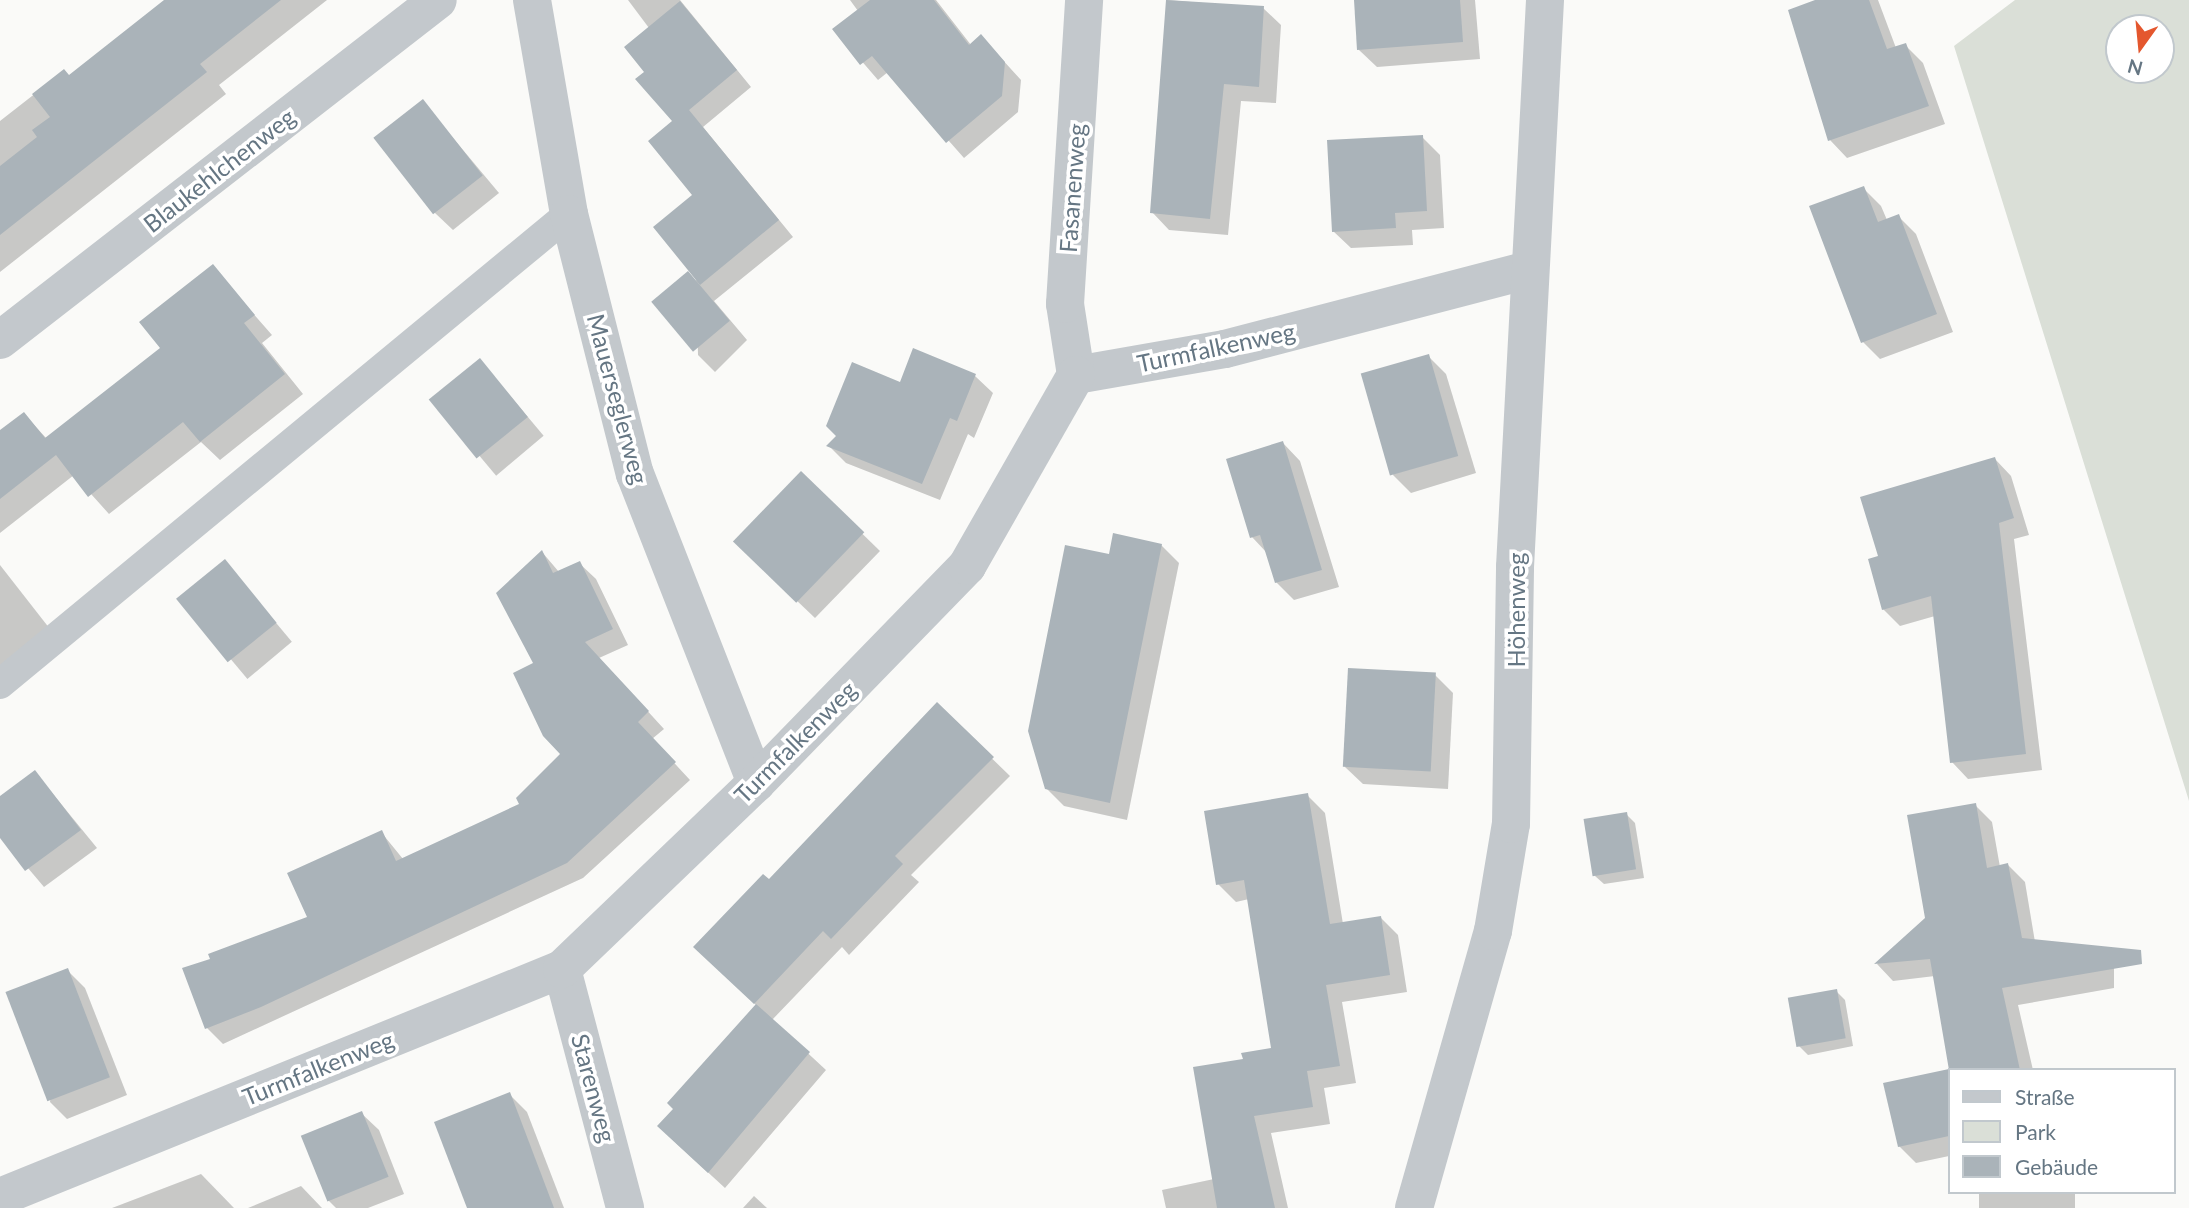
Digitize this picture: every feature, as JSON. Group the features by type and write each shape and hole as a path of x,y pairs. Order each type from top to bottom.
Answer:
{"street":[{"name":"Blaukehlchenweg","path":"0,340 438,0"},
{"name":"Mauerseglerweg","path":"532,0 569,214 635,474 756,783"},
{"name":"Fasanenweg","path":"1076,375 1065,304 1084,0"},
{"name":"Höhenweg","path":"1414,1208 1493,931 1511,824 1515,567 1545,0"},
{"name":"Turmfalkenweg","path":"0,1197 562,969 756,783 967,566 1076,375 1225,349 1529,270"},
{"name":"Starenweg","path":"562,969 625,1208"}],"lane":[{"path":"0,684 569,214"}],"green space":[{"path":"2015,0 2189,0 2189,801 1954,46"}],"building":[{"path":"164,0 281,0 200,64 207,72 0,235 0,166 37,137 32,130 50,117 32,94 64,69 69,75"},
{"path":"870,0 934,0 969,45 981,34 1005,62 1002,96 946,143 872,56 860,65 832,29"},
{"path":"1166,0 1264,6 1259,87 1224,84 1210,219 1150,213"},
{"path":"1354,0 1460,0 1463,42 1357,50"},
{"path":"1815,0 1869,0 1887,49 1906,43 1929,106 1828,141 1788,10"},
{"path":"680,1 737,70 689,110 779,220 700,285 653,227 692,195 648,141 672,121 635,79 644,72 624,47"},
{"path":"423,99 483,175 433,214 373,138"},
{"path":"1423,135 1427,211 1395,213 1396,228 1332,232 1327,140"},
{"path":"1864,186 1878,222 1899,214 1937,314 1861,343 1809,206"},
{"path":"213,264 255,315 244,323 285,374 200,442 183,422 88,497 56,455 0,499 0,430 24,412 45,438 160,348 139,322"},
{"path":"688,271 730,321 693,352 651,302"},
{"path":"913,348 976,374 957,421 950,418 922,484 826,446 836,436 826,426 852,362 900,382"},
{"path":"1429,354 1458,456 1390,475 1361,374"},
{"path":"480,358 528,417 477,459 429,400"},
{"path":"1283,441 1322,570 1275,583 1260,535 1250,538 1226,459"},
{"path":"1995,457 2014,518 1999,523 2026,754 1950,763 1931,596 1882,610 1868,559 1878,556 1860,497"},
{"path":"801,471 864,532 796,603 733,541"},
{"path":"1113,533 1162,544 1110,803 1045,789 1028,731 1065,545 1109,554"},
{"path":"542,550 553,573 580,561 613,629 585,642 649,711 638,722 676,762 567,863 261,1007 205,1029 182,968 210,959 208,954 307,917 287,873 382,830 396,861 519,804 516,798 560,754 543,736 513,673 533,663 496,593"},
{"path":"225,559 277,623 228,662 176,599"},
{"path":"1348,668 1436,673 1431,771 1343,767"},
{"path":"937,702 994,757 895,856 903,864 831,939 823,931 754,1004 693,947 763,874 769,879"},
{"path":"35,770 81,830 25,871 0,838 0,796"},
{"path":"1308,793 1330,924 1381,916 1390,975 1326,985 1340,1066 1307,1071 1313,1107 1254,1116 1275,1208 1217,1208 1193,1067 1243,1059 1241,1053 1271,1048 1244,880 1216,885 1204,811"},
{"path":"1976,803 1987,868 2008,863 2022,938 2141,950 2142,964 2002,988 2020,1068 1949,1068 1930,959 1874,964 1925,918 1907,815"},
{"path":"1627,812 1636,869 1593,876 1584,819"},
{"path":"68,968 110,1077 47,1101 5,992"},
{"path":"1837,989 1846,1038 1796,1047 1788,998"},
{"path":"756,1004 810,1052 708,1173 657,1126 673,1109 667,1103"},
{"path":"1948,1069 1948,1136 1898,1147 1883,1083"},
{"path":"510,1092 554,1208 467,1208 434,1122"},
{"path":"362,1111 389,1177 327,1202 301,1136"}]}
